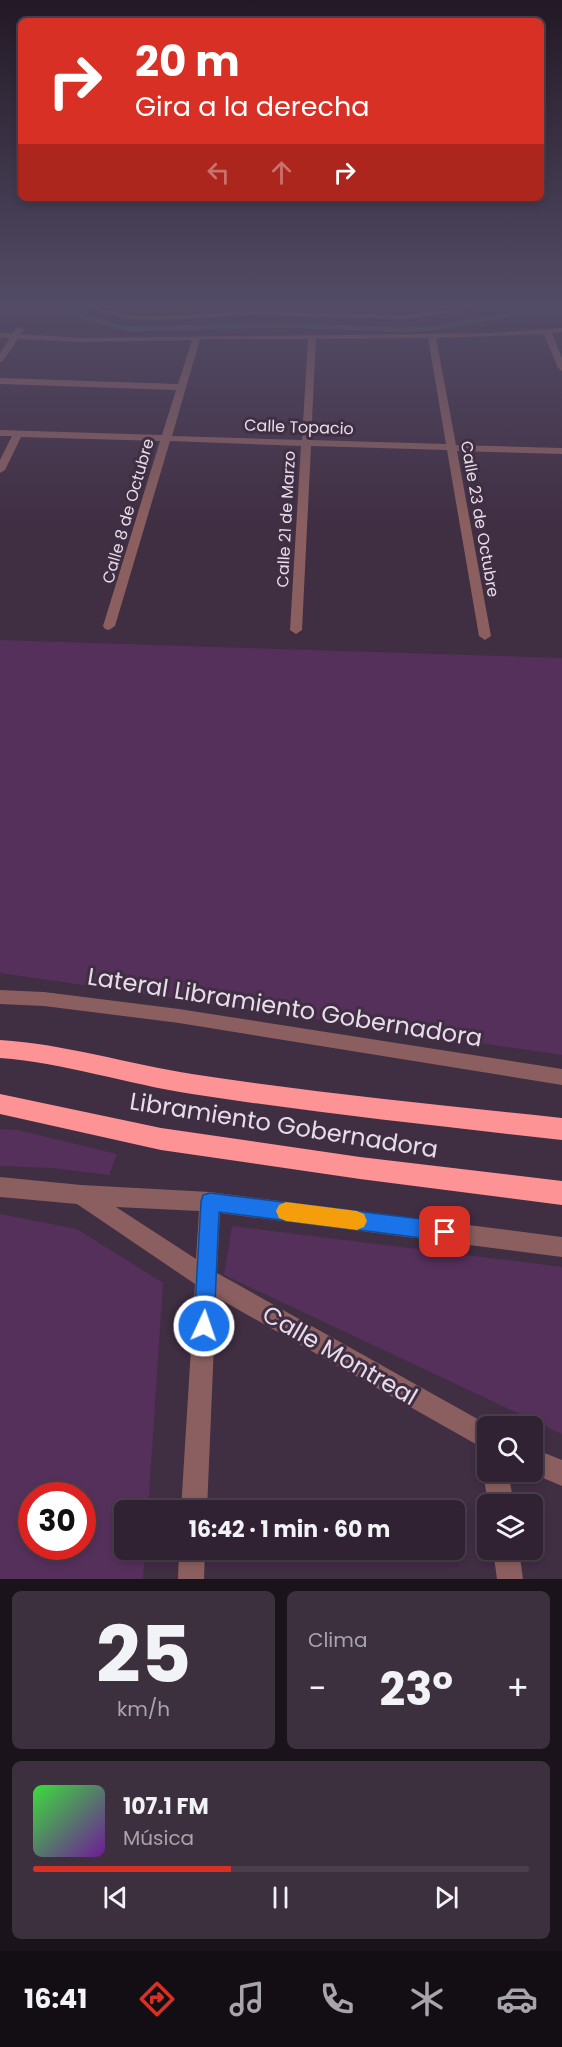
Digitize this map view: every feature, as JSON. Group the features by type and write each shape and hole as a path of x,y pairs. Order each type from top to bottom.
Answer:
{"highway":[{"name":"Libramiento Gobernadora","path":"0,1048 28,1050 177,1082 364,1108 562,1129"},
{"name":"Libramiento Gobernadora","path":"0,1104 161,1139 360,1168 562,1193"}],"street":[{"name":"Calle 8 de Octubre","path":"110,626 183,379"},
{"name":"Calle 21 de Marzo","path":"296,630 309,379"},
{"name":"Calle 23 de Octubre","path":"440,379 485,636"},
{"path":"0,381 180,387"},
{"name":"Calle Topacio","path":"0,433 562,451"},
{"path":"0,470 18,433"},
{"name":"Lateral Libramiento Gobernadora","path":"0,997 44,999 178,1016 562,1077"},
{"name":"Calle Montreal","path":"0,1187 81,1196 206,1279 477,1433"},
{"path":"81,1196 210,1202 562,1247"},
{"path":"195,1500 210,1202"},
{"path":"543,1465 562,1473"},
{"path":"191,1579 192,1560"},
{"path":"507,1560 510,1579"}],"shaded area":[{"path":"0,640 562,658 562,1055 0,973"},
{"path":"0,1129 18,1130 117,1154 109,1175 54,1168 0,1166"},
{"path":"0,1214 77,1229 163,1283 149,1500 114,1500 114,1560 144,1560 143,1579 0,1579"},
{"path":"232,1226 562,1267 562,1434 543,1425 543,1416 524,1416 224,1275"}],"slow traffic":[{"path":"286,1211 357,1221"}],"route":[{"path":"204,1326 210,1202 445,1232"}]}
